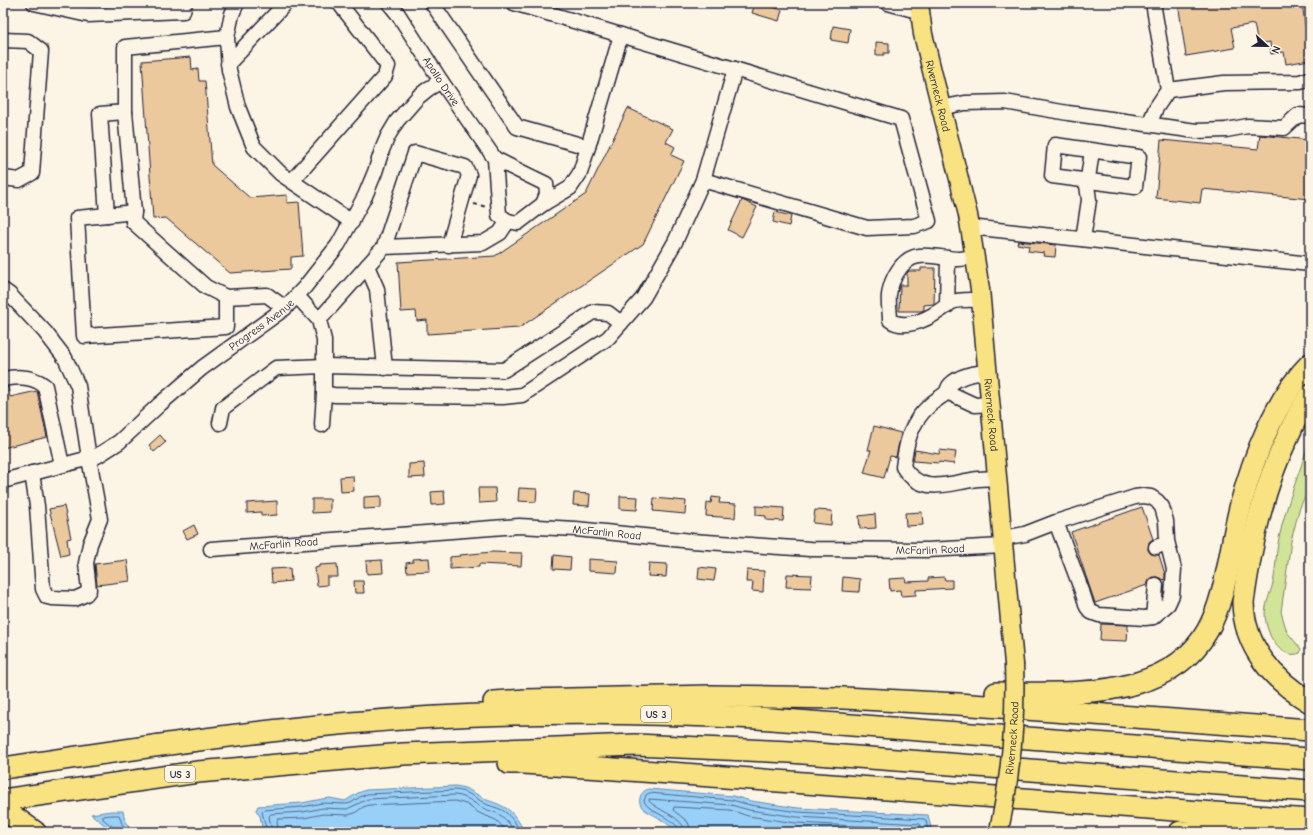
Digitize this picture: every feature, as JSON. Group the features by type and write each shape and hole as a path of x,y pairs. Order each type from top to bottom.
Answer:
{"highway":[{"path":"314,726 410,710 525,700 711,696 804,697 1056,692 1093,690 1122,686 1151,678 1173,667 1190,653 1198,645 1210,628 1221,596 1236,522 1251,470 1265,436 1284,400 1301,374 1310,364"},
{"path":"1310,396 1291,429 1270,480 1256,533 1243,602 1243,613 1252,643 1260,658 1272,673 1282,682 1310,702"},
{"path":"804,697 958,704 1310,730"},
{"name":"US 3","path":"3,768 161,744 314,726 384,720 468,716 603,714 757,718 1310,759"},
{"name":"US 3","path":"3,800 198,772 403,754 635,745 790,752 1310,791"},
{"path":"403,754 492,764 523,763 578,766 1310,820"},
{"path":"3,809 35,832"},
{"path":"1180,832 1310,827"}],"main road":[{"name":"Riverneck Road","path":"920,8 923,34 940,108 968,215 981,300 1014,664 1015,715 1008,783 999,831"}],"street":[{"path":"34,3 88,15 183,11 185,3"},
{"path":"237,3 232,14 227,37 228,64 238,107 254,147 281,174 352,222"},
{"path":"228,64 286,3"},
{"path":"292,181 385,76 388,66 339,3"},
{"name":"Apollo Drive","path":"389,3 398,14 440,81 495,159 546,184 548,194 543,204"},
{"path":"432,3 517,127 588,147"},
{"path":"514,3 901,119 929,221 914,226 867,228 703,180"},
{"path":"888,3 920,8"},
{"path":"1149,124 1156,108 1168,90 1153,3"},
{"path":"495,159 499,215 508,221 518,223 543,204 570,188 580,173 621,35"},
{"path":"227,37 125,47 125,112 134,212 133,222 206,287 226,297 267,295 285,308"},
{"path":"3,40 28,40 41,51 32,173 19,180 3,178"},
{"path":"324,393 334,395 503,397 522,395 608,338 643,298 675,242 703,180 735,69"},
{"path":"1168,90 1224,83 1300,82 1310,79"},
{"name":"Progress Avenue","path":"3,481 97,456 119,442 202,368 285,308 304,288 338,245 352,222 376,172 382,150 391,131 418,97 440,81"},
{"path":"940,108 965,103 1005,102 1068,113 1196,130 1226,130 1248,126 1284,128 1298,115 1310,116"},
{"path":"107,215 100,114 125,112"},
{"path":"1055,146 1139,157 1135,187 1087,181 1052,176 1055,146"},
{"path":"1083,239 1089,200 1087,181 1092,151"},
{"path":"319,320 384,247 415,153 465,167 469,175 449,245"},
{"path":"134,212 77,218 84,336 226,327 226,297"},
{"path":"384,247 483,243 500,233 508,221"},
{"path":"970,228 1310,264"},
{"path":"974,255 960,259 919,256 909,258 895,278 889,295 890,320 902,325 912,323 927,318 953,301 981,300"},
{"path":"947,306 948,258"},
{"path":"367,266 377,288 384,368"},
{"path":"3,290 10,295 45,332 65,358 78,386 100,519 90,544 86,563 89,590 86,594 75,599 46,597 42,588 38,506 32,473"},
{"path":"296,296 319,320 324,340 324,393 322,425"},
{"path":"220,423 223,408 276,368 324,366 504,370 593,312 608,313 621,323"},
{"path":"987,372 958,379 950,384 947,392 928,406 914,424 906,443 903,467 908,475 916,481 934,486 997,478"},
{"path":"3,379 17,376 37,381 45,386 62,465"},
{"path":"947,392 975,405 990,404"},
{"name":"McFarlin Road","path":"211,549 519,526 576,529 810,549 927,550 1003,542 1056,522 1135,497 1143,496 1151,497 1157,501 1164,515 1162,545 1174,569 1172,595 1168,604 1153,617"},
{"path":"1056,522 1087,607 1091,612 1099,615 1145,618 1153,617 1156,585"}],"path":[{"path":"462,199 474,204 492,208"}],"green space":[{"path":"1310,439 1310,474 1291,541 1281,612 1287,632 1301,649 1300,653 1292,654 1283,651 1271,638 1267,628 1265,613 1274,578 1277,548 1282,526"}],"water":[{"path":"455,786 468,789 509,810 520,824 524,832 263,832 260,816 256,810 258,806 302,803 330,798 345,801 366,790"},
{"path":"648,789 733,796 751,801 798,808 928,815 932,832 678,832 646,811 641,806 641,795"},
{"path":"123,811 125,822 135,832 113,832 91,814"}],"building":[{"path":"755,3 760,3 782,10 779,21 752,13"},
{"path":"1178,3 1302,3 1310,60 1286,64 1284,52 1271,54 1270,42 1258,44 1254,24 1231,28 1235,48 1186,56"},
{"path":"833,26 850,29 848,43 831,40"},
{"path":"876,42 889,43 889,53 884,53 884,55 876,55"},
{"path":"191,57 192,70 198,69 199,81 205,81 212,165 250,198 287,195 287,203 299,202 303,256 291,257 291,269 230,273 166,218 153,219 142,61"},
{"path":"628,108 673,129 666,142 675,147 671,155 684,161 643,244 519,328 427,334 427,320 417,321 416,311 401,312 398,262 495,256 586,194"},
{"path":"1260,135 1310,140 1310,199 1202,189 1200,203 1156,198 1161,140 1258,149"},
{"path":"742,200 757,207 742,237 728,230"},
{"path":"775,212 791,216 789,226 773,222"},
{"path":"1018,241 1056,245 1055,257 1043,256 1044,253 1028,251 1029,246 1017,244"},
{"path":"921,268 935,268 934,304 924,305 924,310 921,311 899,311 900,285 907,285 907,273 909,271 921,271"},
{"path":"3,387 8,387 10,397 37,391 47,437 3,448"},
{"path":"874,426 901,433 896,457 890,456 884,478 864,473 871,450 868,450"},
{"path":"160,435 166,442 154,452 149,445"},
{"path":"915,450 939,454 940,450 956,452 954,464 913,461"},
{"path":"424,463 425,477 409,478 409,464"},
{"path":"353,476 354,491 341,492 340,477"},
{"path":"478,488 495,488 496,502 479,503"},
{"path":"519,488 537,489 536,502 518,501"},
{"path":"444,491 445,504 432,505 431,492"},
{"path":"574,493 590,494 589,506 573,505"},
{"path":"381,496 381,508 364,509 364,497"},
{"path":"620,496 638,497 637,510 620,509"},
{"path":"712,497 720,498 719,503 736,504 735,518 706,516 707,502 711,503"},
{"path":"654,498 686,501 685,514 653,511"},
{"path":"312,499 330,499 330,512 312,513"},
{"path":"277,501 277,515 261,516 261,512 247,513 247,503"},
{"path":"64,506 71,538 67,539 69,554 61,556 49,509"},
{"path":"756,506 784,508 783,521 766,520 766,516 756,515"},
{"path":"1142,507 1153,539 1149,542 1148,550 1151,554 1159,555 1165,574 1165,579 1162,580 1157,577 1153,577 1149,580 1147,585 1095,603 1071,532"},
{"path":"815,510 832,511 831,525 813,523"},
{"path":"922,512 923,525 906,526 905,513"},
{"path":"875,514 876,528 860,529 859,516"},
{"path":"194,525 198,534 187,539 183,531"},
{"path":"492,552 522,553 521,566 479,564 479,567 450,569 450,557"},
{"path":"554,555 571,557 570,570 553,569"},
{"path":"429,558 430,571 407,572 406,563 413,562 413,559"},
{"path":"588,559 618,561 617,573 588,571"},
{"path":"127,560 130,581 97,585 95,564"},
{"path":"382,560 383,573 367,574 366,561"},
{"path":"649,563 667,564 666,577 648,576"},
{"path":"337,564 338,577 327,577 327,585 317,586 315,568 319,567 319,565"},
{"path":"699,567 716,569 714,581 698,579"},
{"path":"290,568 291,581 272,583 271,569"},
{"path":"747,570 764,571 763,592 752,591 753,582 746,582"},
{"path":"787,574 812,575 811,588 786,587"},
{"path":"843,577 860,579 859,592 842,591"},
{"path":"944,577 945,580 952,580 952,588 916,590 916,595 901,596 900,590 890,591 889,579 905,578 906,582 928,581 928,578"},
{"path":"354,581 363,581 364,593 355,593"},
{"path":"1101,624 1128,625 1127,641 1100,640"}]}
